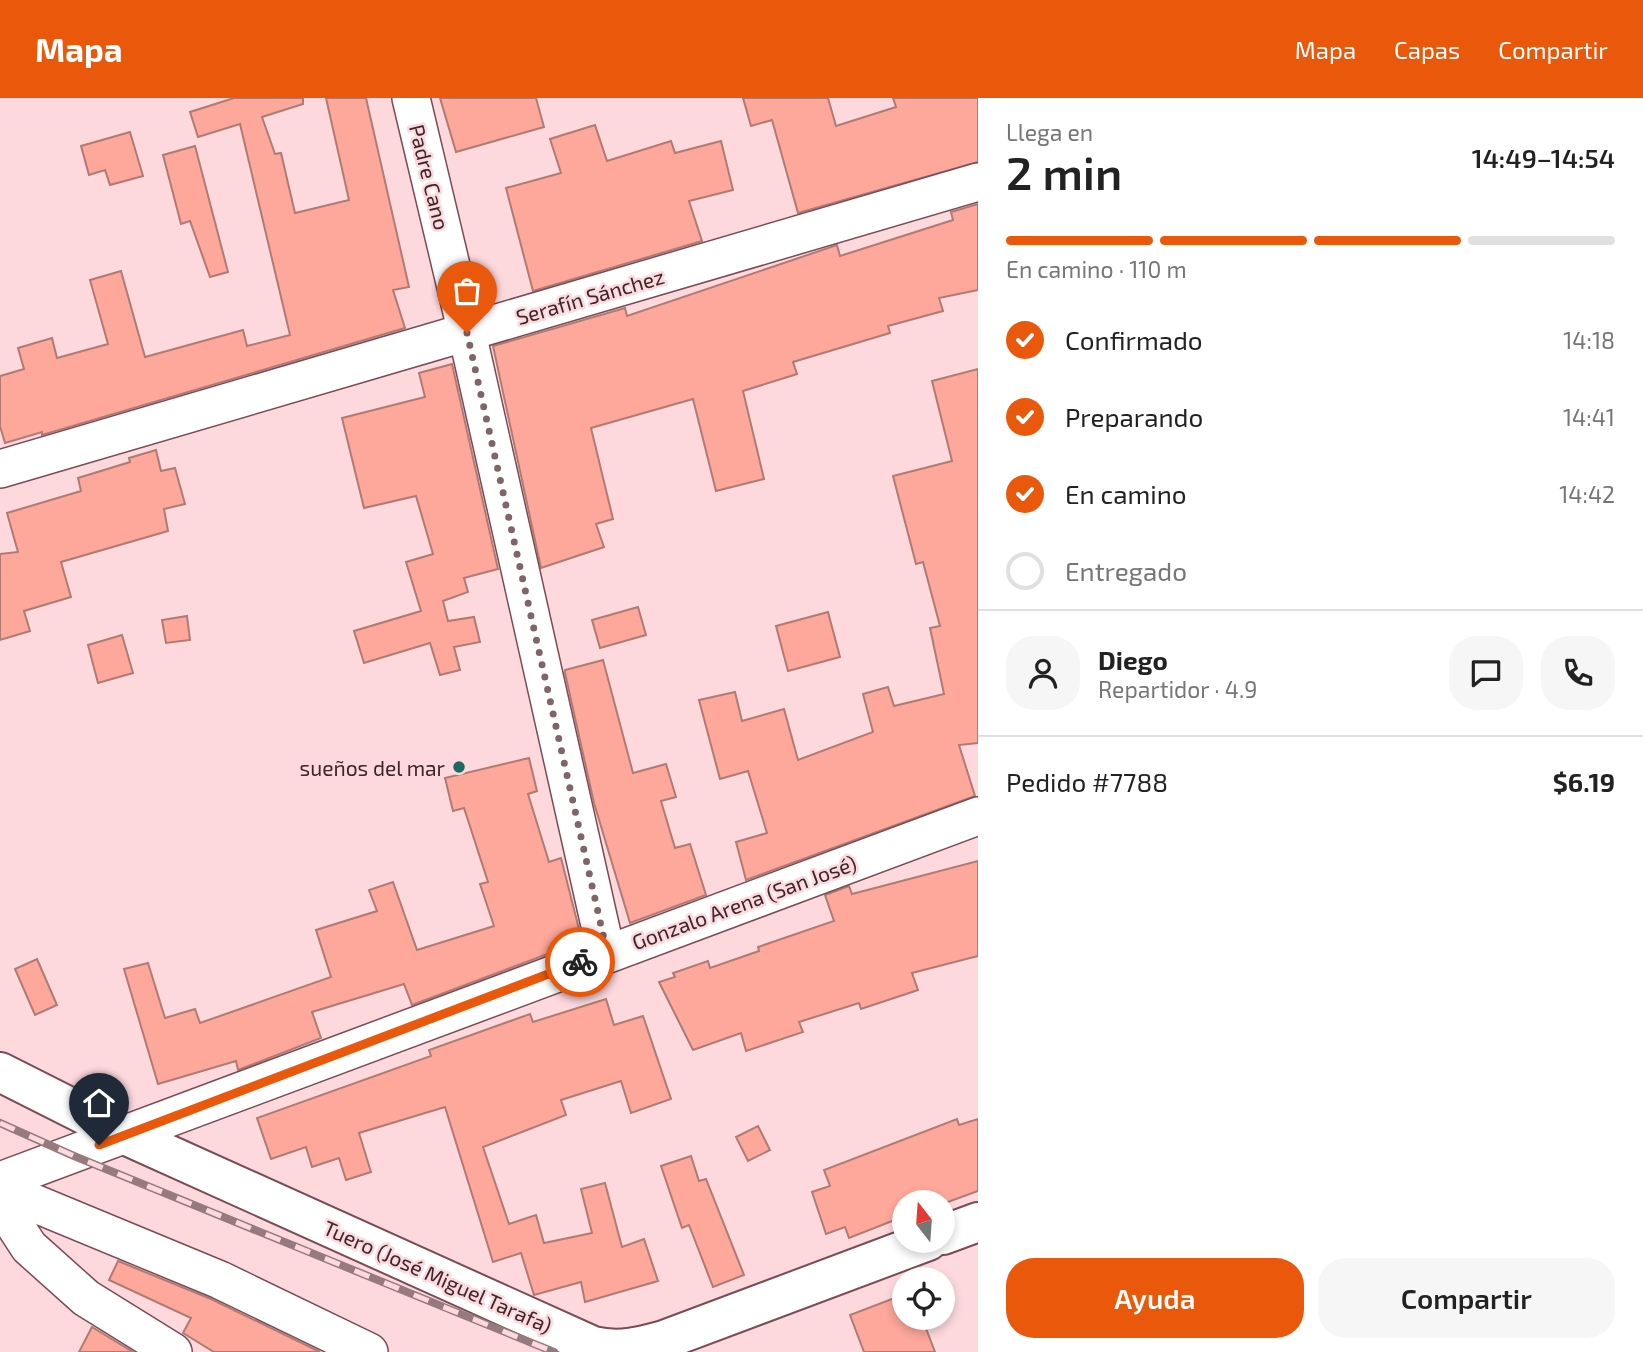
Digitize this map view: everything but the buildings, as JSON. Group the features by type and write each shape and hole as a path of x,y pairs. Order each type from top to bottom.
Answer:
{"main road":[{"name":"Tuero (José Miguel Tarafa)","path":"0,1072 125,1135 593,1346 611,1350 632,1349 664,1340 896,1253"},
{"path":"956,1230 978,1222"}],"street":[{"name":"Padre Cano","path":"411,98 607,952"},
{"name":"Serafín Sánchez","path":"0,469 978,182"},
{"name":"Gonzalo Arena (San José)","path":"0,1181 607,952 978,816"},
{"path":"0,1189 220,1280 369,1352"},
{"path":"0,1202 29,1247 86,1298 173,1352"}],"railway":[{"path":"0,1123 74,1156 554,1352"}],"way so far":[{"path":"467,333 607,952 580,962"}],"place":[{"name":"sueños del mar","path":"459,767"}],"route":[{"path":"99,1145 580,962"}]}
